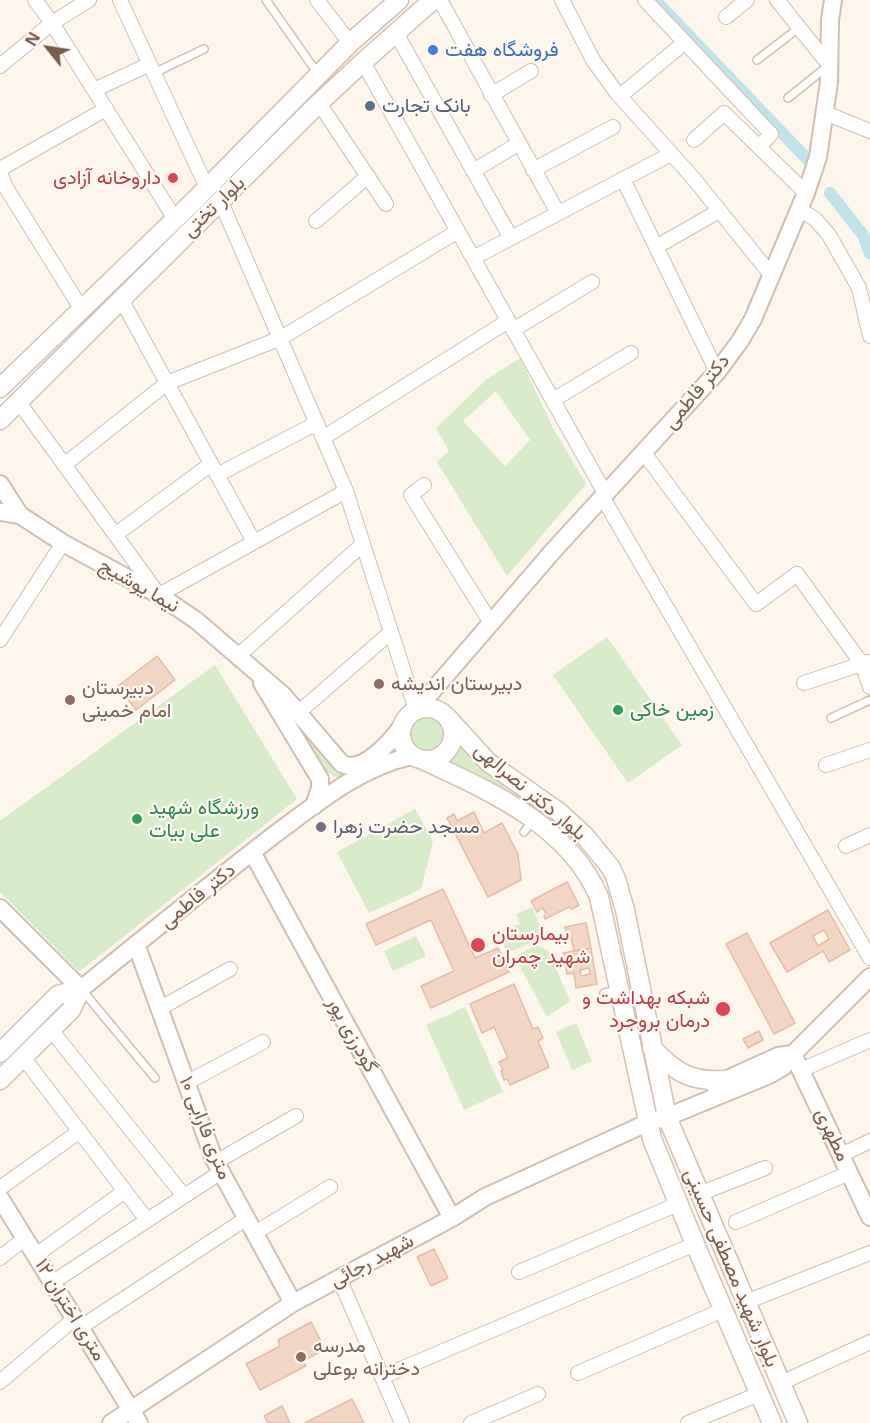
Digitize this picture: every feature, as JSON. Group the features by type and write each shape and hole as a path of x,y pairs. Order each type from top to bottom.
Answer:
{"main road":[{"name":"بلوار تختی","path":"0,420 320,103 433,0"},
{"name":"بلوار تختی","path":"0,388 207,188 390,3"},
{"path":"175,219 186,236"},
{"path":"429,708 442,712 447,717 451,723 453,736 449,749 438,758 418,758 403,746 400,739 402,726 407,716 416,710 429,708"},
{"name":"بلوار دکتر نصرالهی","path":"447,717 488,762 546,803 585,836 611,868 616,879 647,996 652,1048 666,1112"},
{"name":"بلوار دکتر نصرالهی","path":"418,758 476,784 529,826 555,837 575,856 595,886 599,897 611,991 647,1123"},
{"path":"529,826 546,803"},
{"path":"0,1080 71,1010 81,989"},
{"path":"0,1053 58,995 81,989"},
{"path":"652,1048 671,1067 688,1076 703,1080 724,1080"},
{"name":"بلوار شهید مصطفی حسینی","path":"666,1112 798,1423"},
{"name":"بلوار شهید مصطفی حسینی","path":"647,1123 657,1155 694,1244 772,1423"},
{"path":"694,1244 716,1232"}],"street":[{"path":"35,0 52,23 175,219"},
{"path":"0,66 52,23 89,0"},
{"path":"120,0 207,188"},
{"path":"317,0 350,43"},
{"path":"440,0 558,213"},
{"path":"562,0 593,60 620,96 772,276"},
{"path":"645,0 771,134 759,147"},
{"path":"726,17 747,0"},
{"path":"777,0 830,65"},
{"name":"دکتر فاطمی","path":"416,710 604,496 717,372 749,326 800,209 818,157 830,65 830,20 833,0"},
{"path":"396,33 511,238"},
{"path":"620,96 678,48"},
{"path":"363,62 553,400 604,496 870,958"},
{"path":"94,90 152,69"},
{"path":"491,95 531,71"},
{"path":"320,103 386,204"},
{"path":"82,309 3,187 0,171 106,109"},
{"path":"694,140 724,113 806,193"},
{"path":"825,113 870,131"},
{"path":"533,170 613,127"},
{"path":"473,171 518,144"},
{"path":"473,258 671,154"},
{"path":"316,221 368,176"},
{"path":"623,179 717,372"},
{"path":"221,202 346,491 416,710"},
{"path":"800,209 815,219 829,235 859,288 870,336"},
{"path":"656,247 719,211"},
{"path":"64,465 167,383 281,338 458,231"},
{"path":"323,438 511,326 592,282"},
{"path":"121,299 254,542"},
{"path":"553,400 631,353"},
{"path":"18,401 159,595 346,491"},
{"path":"116,535 214,470 317,423"},
{"path":"644,453 756,604 797,574 866,663 870,687"},
{"name":"نیما یوشیج","path":"0,484 20,515 63,543 159,595 197,621 239,655 283,695 340,763 346,766 358,765 381,750 402,726"},
{"path":"424,485 411,495 491,623"},
{"name":"نیما یوشیج","path":"0,512 20,515"},
{"path":"0,640 63,543"},
{"path":"239,655 363,544"},
{"path":"298,713 391,632"},
{"path":"804,683 866,663"},
{"name":"نیما یوشیج","path":"252,667 320,779 320,788 314,806"},
{"path":"826,765 870,750"},
{"name":"دکتر فاطمی","path":"81,989 252,852 314,806 357,778 387,763 418,758"},
{"path":"846,846 870,835"},
{"name":"گودرزی پور","path":"252,852 452,1218"},
{"path":"2,913 81,989"},
{"name":"۱۰ متری فارابی","path":"136,944 219,1167 293,1303"},
{"path":"159,1009 230,969"},
{"name":"شهید رجائی","path":"666,1112 769,1075 783,1067 793,1054 870,977"},
{"path":"51,1030 184,1196"},
{"path":"801,1070 870,1040"},
{"path":"186,1083 263,1042"},
{"name":"شهید رجائی","path":"111,1423 135,1416 293,1303 452,1218 485,1197 647,1123 724,1080 778,1056 793,1054"},
{"name":"مطهری","path":"793,1054 868,1209"},
{"path":"24,1057 147,1220"},
{"path":"53,1282 184,1196 219,1167 296,1116"},
{"path":"0,1188 80,1131"},
{"path":"841,1155 870,1141"},
{"path":"699,1194 765,1168"},
{"path":"736,1222 849,1173"},
{"path":"255,1233 330,1187"},
{"path":"36,1255 125,1191"},
{"name":"۱۲ متری اختران","path":"0,1198 135,1416"},
{"path":"519,1272 678,1204"},
{"path":"0,1382 78,1323 247,1218"},
{"path":"0,1258 25,1238"},
{"path":"382,1377 694,1244"},
{"path":"747,1302 870,1253"},
{"path":"339,1278 402,1423"},
{"path":"578,1373 723,1310"},
{"path":"781,1383 870,1342"},
{"path":"471,1423 538,1394"},
{"path":"688,1423 759,1394"}],"lane":[{"path":"266,0 319,75"},
{"path":"757,60 800,27"},
{"path":"152,69 204,50"},
{"path":"788,98 830,65"},
{"path":"831,718 870,700"},
{"path":"81,989 155,1078"}],"green space":[{"path":"520,358 553,428 586,484 507,576 437,462 449,451 436,428 487,379","holes":["496,391 530,440 505,466 463,421"]},
{"name":"زمین خاکی","path":"607,637 682,745 628,783 553,675"},
{"name":"ورزشگاه شهید علی بیات","path":"215,665 297,799 79,972 0,892 0,821"},
{"path":"275,695 335,771 333,772 346,774 351,771 344,777 326,774"},
{"path":"426,716 438,722 444,734 438,746 426,752 414,746 408,734 414,722"},
{"path":"458,743 531,803 444,761"},
{"path":"415,809 433,841 421,889 369,913 337,852"},
{"path":"532,907 541,927 533,942 507,953 498,933 520,924 516,914"},
{"path":"416,936 426,956 393,971 384,951"},
{"path":"533,946 548,950 570,1001 547,1017 515,957"},
{"path":"465,1007 503,1092 464,1110 426,1025"},
{"path":"576,1023 592,1061 572,1070 556,1032"}],"building":[{"path":"157,656 175,680 136,710 118,686"},
{"path":"474,812 484,833 502,823 518,854 521,880 488,897 447,818 454,814 457,821"},
{"path":"567,882 579,905 572,909 569,907 545,919 546,914 543,908 537,912 531,901"},
{"path":"443,889 475,958 498,948 509,972 431,1008 421,986 454,971 431,920 376,945 366,924"},
{"path":"828,910 850,950 829,962 823,951 787,972 770,943"},
{"path":"586,923 591,948 574,951 571,937 567,937 565,927"},
{"path":"824,930 829,939 818,946 813,936"},
{"path":"747,933 795,1023 774,1034 726,944"},
{"path":"591,948 597,984 576,988 574,973 567,974 563,953"},
{"path":"589,968 590,974 581,976 580,970"},
{"path":"514,984 533,1029 538,1027 543,1038 538,1041 549,1067 510,1085 507,1079 504,1080 499,1062 508,1058 494,1027 482,1033 470,1004"},
{"path":"759,1031 763,1040 748,1048 743,1039"},
{"path":"434,1249 448,1278 431,1286 417,1257"},
{"path":"311,1322 325,1349 303,1361 306,1366 260,1390 246,1364 280,1346 278,1340"},
{"path":"352,1399 364,1423 305,1423"},
{"path":"282,1406 290,1423 268,1423 264,1416"}],"waterway":[{"path":"655,0 808,160"},
{"path":"830,193 863,235 870,253"}],"place":[{"name":"فروشگاه هفت","path":"433,50"},
{"name":"بانک تجارت","path":"370,106"},
{"name":"داروخانه آزادی","path":"173,178"},
{"name":"دبیرستان اندیشه","path":"379,684"},
{"name":"دبیرستان امام خمینی","path":"70,700"},
{"name":"زمین خاکی","path":"618,710"},
{"name":"ورزشگاه شهید علی بیات","path":"137,819"},
{"name":"مسجد حضرت زهرا","path":"321,827"},
{"name":"بیمارستان شهید چمران","path":"478,945"},
{"name":"شبکه بهداشت و درمان بروجرد","path":"723,1009"},
{"name":"مدرسه دخترانه بوعلی","path":"301,1357"}]}
